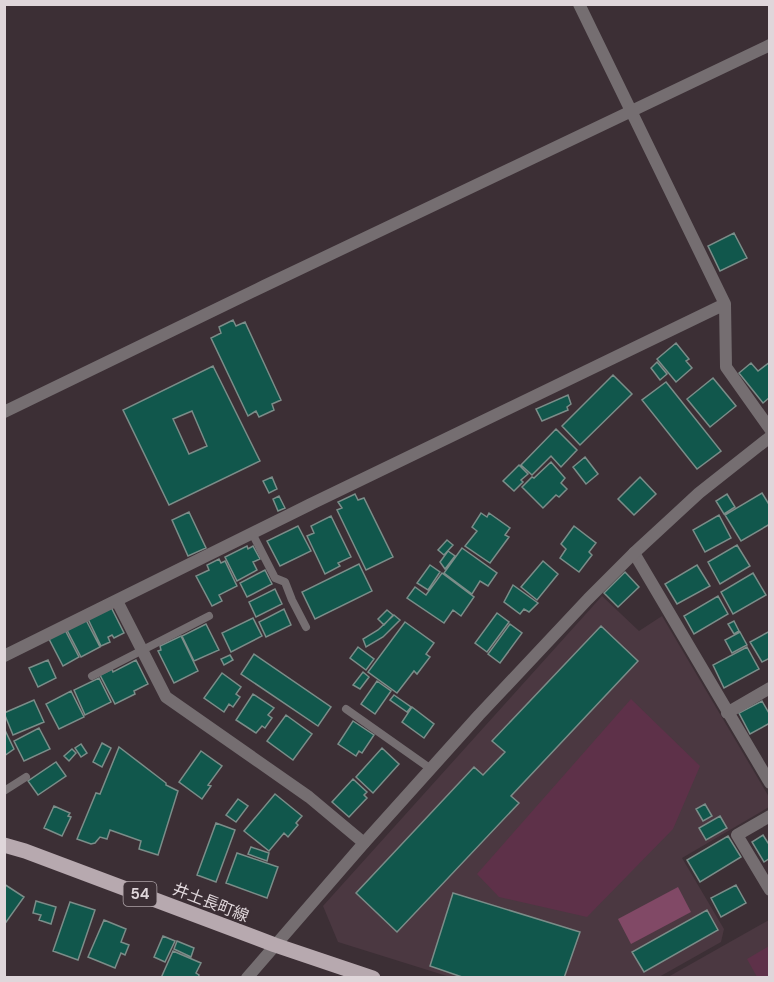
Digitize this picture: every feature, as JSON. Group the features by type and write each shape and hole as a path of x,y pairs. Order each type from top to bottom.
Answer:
{"main road":[{"name":"井土長町線","path":"4,845 275,945 373,978"}],"street":[{"path":"579,4 725,304 726,367 770,429"},
{"path":"4,412 770,45"},
{"path":"4,656 725,304"},
{"path":"247,978 430,769 565,624 634,553 699,493 770,437"},
{"path":"634,553 770,783"},
{"path":"117,601 166,698 309,797 364,843"},
{"path":"727,713 770,688"},
{"path":"770,816 737,835 770,890"}],"lane":[{"path":"252,533 275,578 285,582 306,627"},
{"path":"92,675 209,616"},
{"path":"346,709 430,769"},
{"path":"4,791 26,777"}],"shaded area":[{"path":"602,596 639,631 662,616 769,797 769,807 682,858 724,929 721,942 659,977 450,977 338,942 323,906"},
{"path":"631,699 700,766 673,829 587,917 499,897 477,874"},
{"path":"678,887 691,912 631,944 618,919"},
{"path":"769,920 769,977 668,977"},
{"path":"769,946 769,977 757,977 747,959"}],"building":[{"path":"734,233 747,258 720,271 708,246"},
{"path":"233,320 236,326 245,322 281,400 272,404 274,410 259,417 256,411 248,416 211,338 221,333 219,327"},
{"path":"676,343 689,359 686,361 692,368 676,382 657,359"},
{"path":"657,362 667,374 660,380 651,368"},
{"path":"770,362 770,397 763,403 739,373 751,363 758,371"},
{"path":"213,366 260,461 169,505 123,410","holes":["192,411 207,446 189,454 173,419"]},
{"path":"613,375 632,394 580,445 562,426"},
{"path":"713,378 736,406 710,427 687,399"},
{"path":"666,382 721,451 697,469 642,400"},
{"path":"568,395 571,404 567,407 568,410 542,421 536,409"},
{"path":"556,429 577,450 561,467 551,456 532,475 521,465"},
{"path":"585,457 598,474 586,484 573,467"},
{"path":"551,462 565,478 561,483 567,489 559,497 556,495 543,508 522,487"},
{"path":"519,465 528,474 514,491 503,481"},
{"path":"272,477 277,489 269,493 263,481"},
{"path":"640,477 656,494 634,515 618,499"},
{"path":"762,493 770,506 770,524 741,541 725,515"},
{"path":"355,494 358,500 364,498 393,557 366,570 337,510 342,508 338,502"},
{"path":"727,494 735,507 724,514 716,501"},
{"path":"279,496 285,508 278,511 273,499"},
{"path":"189,512 206,548 188,556 172,520"},
{"path":"481,513 487,517 489,513 510,528 505,535 509,537 490,563 465,546 477,531 472,527"},
{"path":"719,515 731,538 705,552 693,530"},
{"path":"331,516 351,557 338,563 340,566 325,574 307,536 314,533 311,526"},
{"path":"298,526 311,551 280,566 267,541"},
{"path":"574,526 596,543 589,552 592,555 579,572 560,558 566,549 561,544"},
{"path":"447,540 453,545 444,555 438,550"},
{"path":"737,545 750,566 720,584 708,562"},
{"path":"247,546 248,549 253,546 260,559 253,562 257,570 237,581 225,557"},
{"path":"462,548 497,573 488,586 480,581 472,594 444,573"},
{"path":"448,551 455,556 445,569 440,562"},
{"path":"219,559 221,563 225,561 237,586 219,595 222,601 212,606 196,576 209,570 207,565"},
{"path":"543,561 558,574 537,600 521,587"},
{"path":"359,564 372,591 315,619 302,592"},
{"path":"430,565 440,572 428,590 417,583"},
{"path":"697,565 710,586 677,604 665,584"},
{"path":"265,570 272,584 247,597 240,583"},
{"path":"625,572 639,587 618,607 604,593"},
{"path":"442,573 474,597 461,616 453,610 444,623 407,598 415,587 426,595"},
{"path":"753,573 766,595 733,614 721,592"},
{"path":"513,585 538,603 529,612 524,609 520,614 504,602"},
{"path":"275,589 282,604 256,617 249,602"},
{"path":"718,596 728,614 694,634 684,616"},
{"path":"111,607 124,633 114,638 112,635 108,637 110,642 101,646 88,619"},
{"path":"284,609 291,625 266,637 259,622"},
{"path":"387,610 393,615 384,625 378,619"},
{"path":"497,613 509,622 487,652 475,643"},
{"path":"394,615 400,620 383,637 366,647 363,639 378,630"},
{"path":"253,618 262,636 231,652 222,633"},
{"path":"86,620 100,647 81,657 67,630"},
{"path":"734,621 739,631 734,634 728,624"},
{"path":"405,622 434,643 426,654 430,657 417,674 414,671 397,693 368,672"},
{"path":"206,624 219,650 194,661 182,636"},
{"path":"510,624 522,633 500,663 488,654"},
{"path":"601,626 638,661 511,796 519,803 397,932 356,893 474,767 483,775 505,752 492,741"},
{"path":"65,630 79,657 63,666 49,639"},
{"path":"770,631 770,658 762,662 750,642"},
{"path":"740,632 747,645 732,653 725,640"},
{"path":"181,636 198,671 174,683 158,651 161,650 160,646"},
{"path":"358,647 374,659 366,670 350,658"},
{"path":"747,647 759,669 724,688 713,665"},
{"path":"254,654 331,707 318,726 241,674"},
{"path":"230,655 233,660 224,665 221,659"},
{"path":"48,660 56,678 38,687 29,668"},
{"path":"136,660 148,684 134,691 135,694 115,704 100,675 112,669 113,672"},
{"path":"363,672 369,677 360,689 353,685"},
{"path":"222,673 241,687 236,694 240,697 233,707 229,704 224,712 204,698"},
{"path":"99,678 111,702 85,715 74,690"},
{"path":"377,681 391,691 375,714 361,704"},
{"path":"71,691 84,717 59,729 46,704"},
{"path":"253,694 274,708 268,715 272,718 265,728 262,726 256,733 236,720"},
{"path":"394,695 411,707 407,712 390,700"},
{"path":"34,700 44,722 13,735 4,713"},
{"path":"762,701 770,715 770,723 750,734 739,713"},
{"path":"412,707 434,724 424,738 402,722"},
{"path":"286,715 312,734 293,760 267,741"},
{"path":"353,721 374,735 362,753 359,751 356,756 338,744"},
{"path":"4,728 14,749 4,756"},
{"path":"39,728 50,749 24,761 14,741"},
{"path":"102,743 111,748 102,767 93,762"},
{"path":"81,744 87,753 81,757 75,748"},
{"path":"119,747 166,785 178,791 158,855 139,849 141,841 110,830 107,839 100,837 95,843 91,844 77,839 96,793 100,794"},
{"path":"382,748 399,764 373,793 356,777"},
{"path":"72,749 76,753 69,761 64,756"},
{"path":"201,751 222,766 208,785 211,786 202,799 179,782"},
{"path":"56,762 66,776 38,795 28,781"},
{"path":"353,779 367,792 364,795 367,798 349,817 332,802"},
{"path":"275,794 302,816 288,837 284,833 269,851 244,831"},
{"path":"238,799 248,806 236,822 226,815"},
{"path":"705,804 712,816 703,821 696,809"},
{"path":"54,806 70,813 68,816 71,817 62,836 44,828"},
{"path":"720,816 727,828 706,840 699,828"},
{"path":"216,823 235,830 216,882 197,875"},
{"path":"763,835 770,843 770,858 764,862 752,842"},
{"path":"728,836 741,857 700,882 687,860"},
{"path":"251,847 269,853 267,861 248,854"},
{"path":"237,853 278,867 267,898 226,883"},
{"path":"4,884 24,897 4,925"},
{"path":"736,885 746,903 721,917 711,898"},
{"path":"453,893 580,932 564,978 465,978 430,966"},
{"path":"36,901 56,907 51,924 39,920 41,915 33,913"},
{"path":"70,902 95,910 78,960 53,951"},
{"path":"707,910 718,930 644,972 632,952"},
{"path":"104,920 126,929 121,942 129,945 125,955 121,953 115,968 88,957"},
{"path":"163,936 175,941 165,962 154,957"},
{"path":"177,941 194,948 191,957 174,949"},
{"path":"173,951 201,963 196,973 199,975 198,978 161,978"}]}
